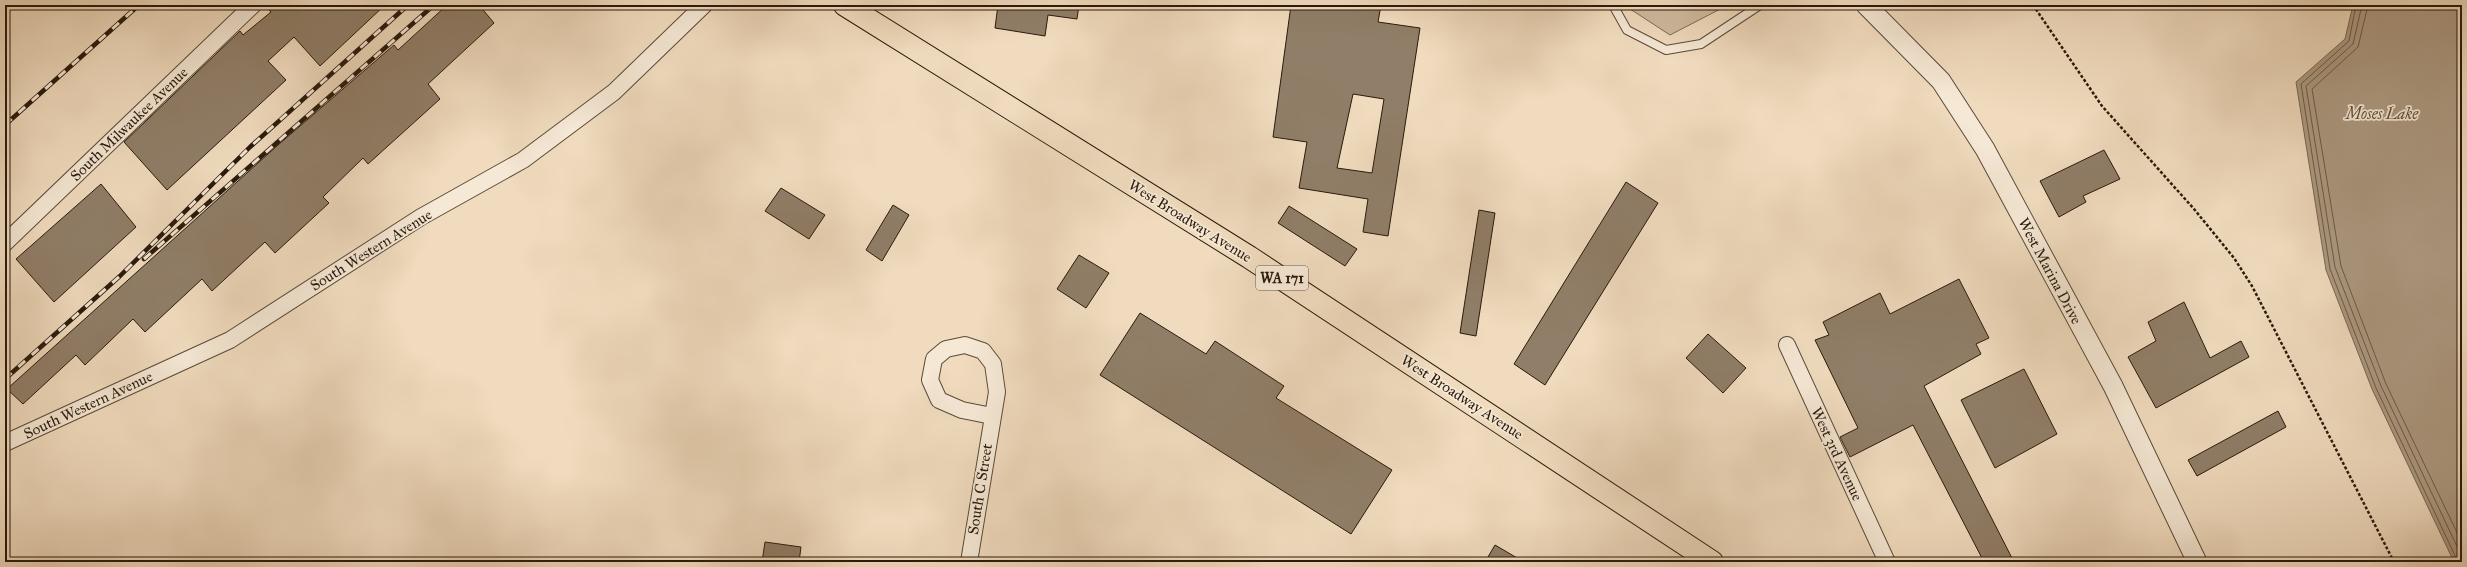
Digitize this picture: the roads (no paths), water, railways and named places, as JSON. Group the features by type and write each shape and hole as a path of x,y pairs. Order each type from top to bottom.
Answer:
{"main road":[{"name":"West Broadway Avenue","path":"845,5 1249,257 1712,562"}],"street":[{"name":"South Milwaukee Avenue","path":"5,243 254,5"},
{"name":"South Western Avenue","path":"5,443 230,340 421,217 522,160 614,92 704,5"},
{"name":"West Marina Drive","path":"1866,5 1941,81 1985,149 2112,386 2197,562"},
{"name":"South C Street","path":"969,562 997,392 993,364 983,351 965,345 946,349 934,359 930,380 939,400 962,410 992,416"},
{"name":"West 3rd Avenue","path":"1787,345 1887,562"}],"lane":[{"path":"1613,5 1627,30 1666,50 1701,44 1760,5"}],"water":[{"name":"Moses Lake","path":"2353,5 2462,5 2462,562 2454,562 2372,389 2326,270 2296,82 2345,39"}],"railway":[{"path":"5,125 139,5"},
{"path":"5,379 120,276 250,147 408,5"},
{"path":"144,259 434,5"}]}
